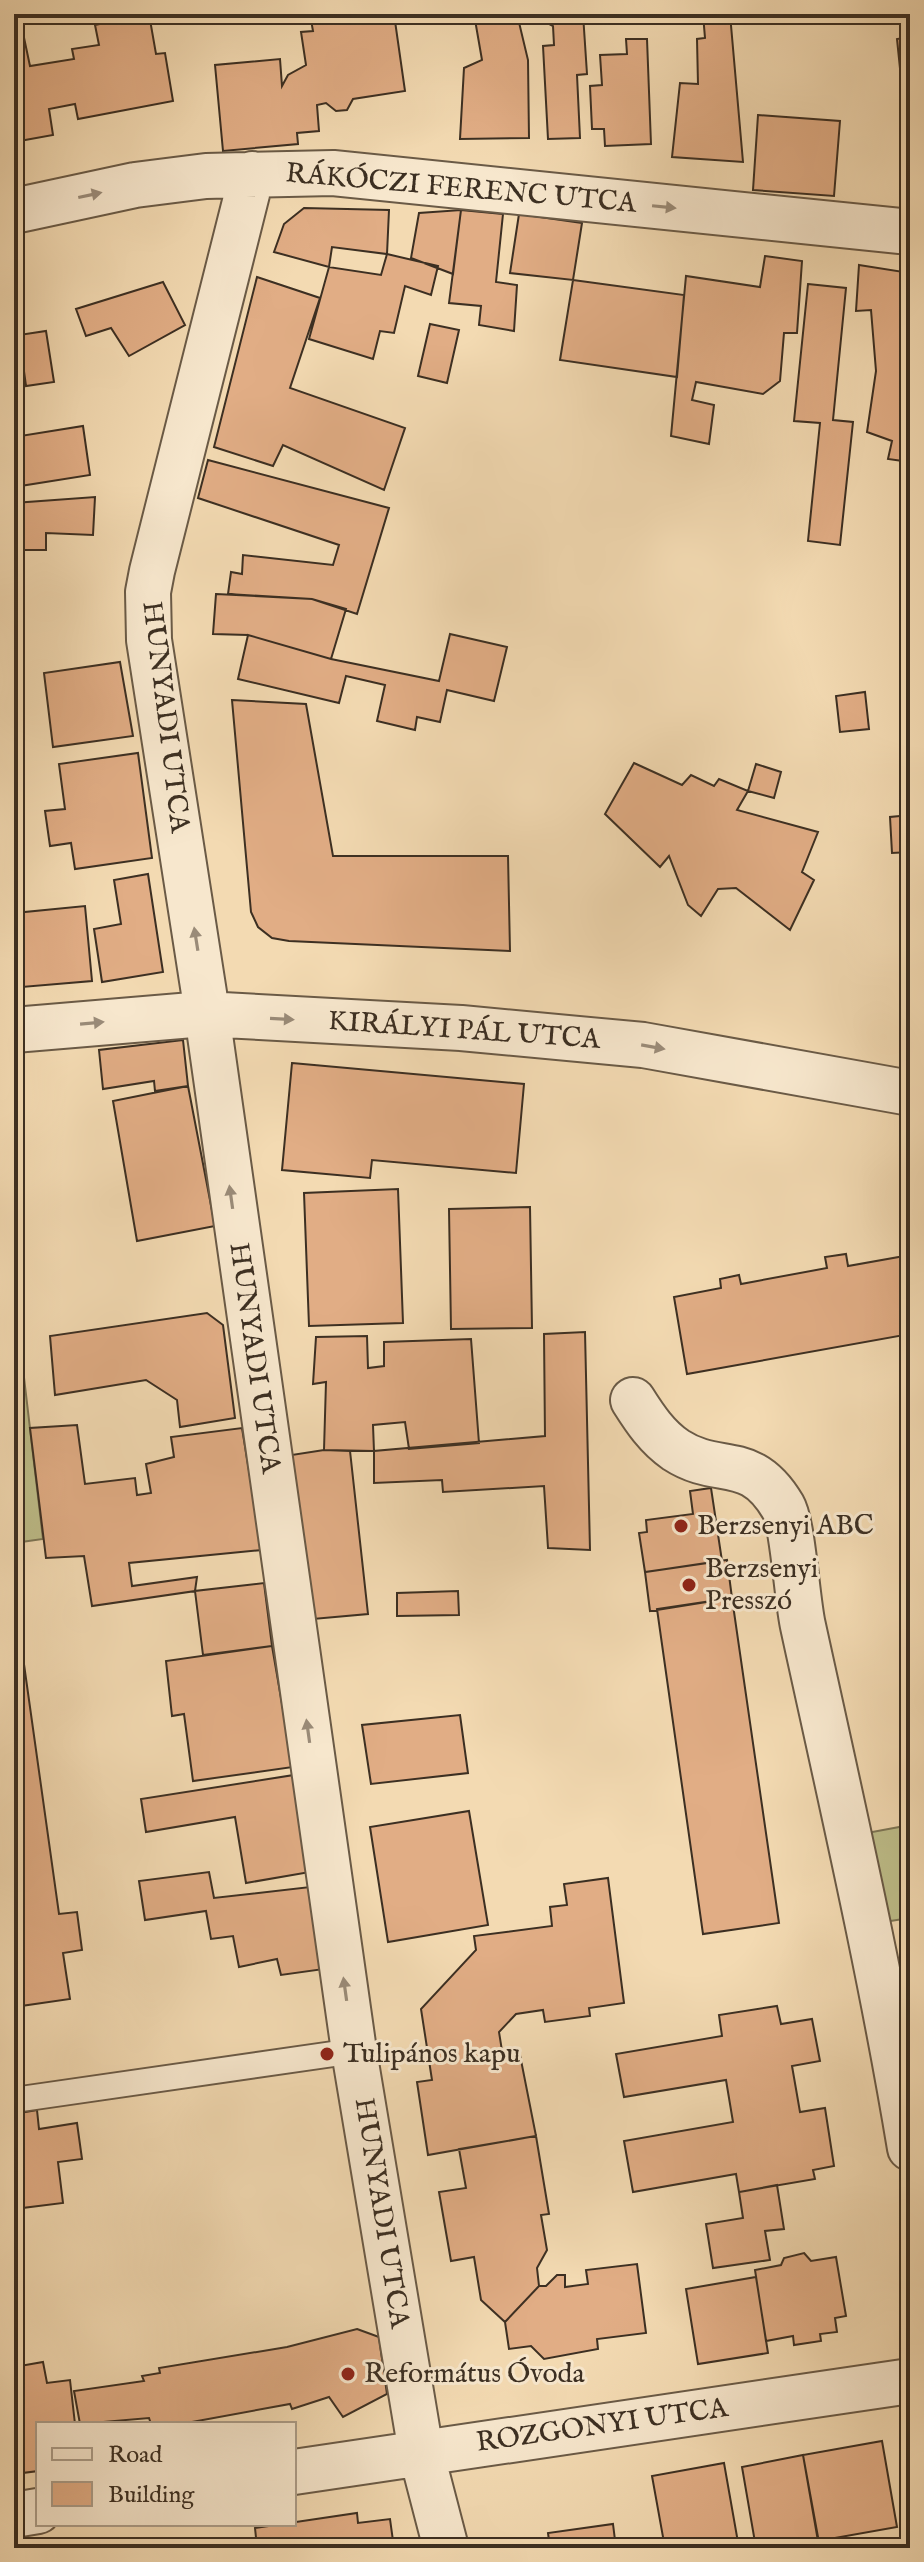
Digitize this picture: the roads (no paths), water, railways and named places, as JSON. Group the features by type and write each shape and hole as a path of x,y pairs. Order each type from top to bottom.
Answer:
{"street":[{"name":"RÁKÓCZI FERENC UTCA","path":"14,211 135,185 252,174 333,173 910,232"},
{"name":"HUNYADI UTCA","path":"252,174 148,592 149,640 354,2051 421,2452 446,2548"},
{"name":"KIRÁLYI PÁL UTCA","path":"14,1030 204,1014 461,1028 643,1045 910,1093"},
{"path":"633,1400 658,1436 677,1451 699,1461 744,1468 768,1484 786,1511 798,1606 888,2015 910,2148"},
{"name":"ROZGONYI UTCA","path":"296,2472 910,2381"},
{"path":"14,2515 36,2511"}],"lane":[{"path":"14,2100 354,2051"}],"place":[{"name":"Berzsenyi ABC","path":"681,1526"},
{"name":"Berzsenyi Presszó","path":"689,1585"},
{"name":"Tulipános kapu","path":"327,2054"},
{"name":"Református Óvoda","path":"348,2374"}]}
